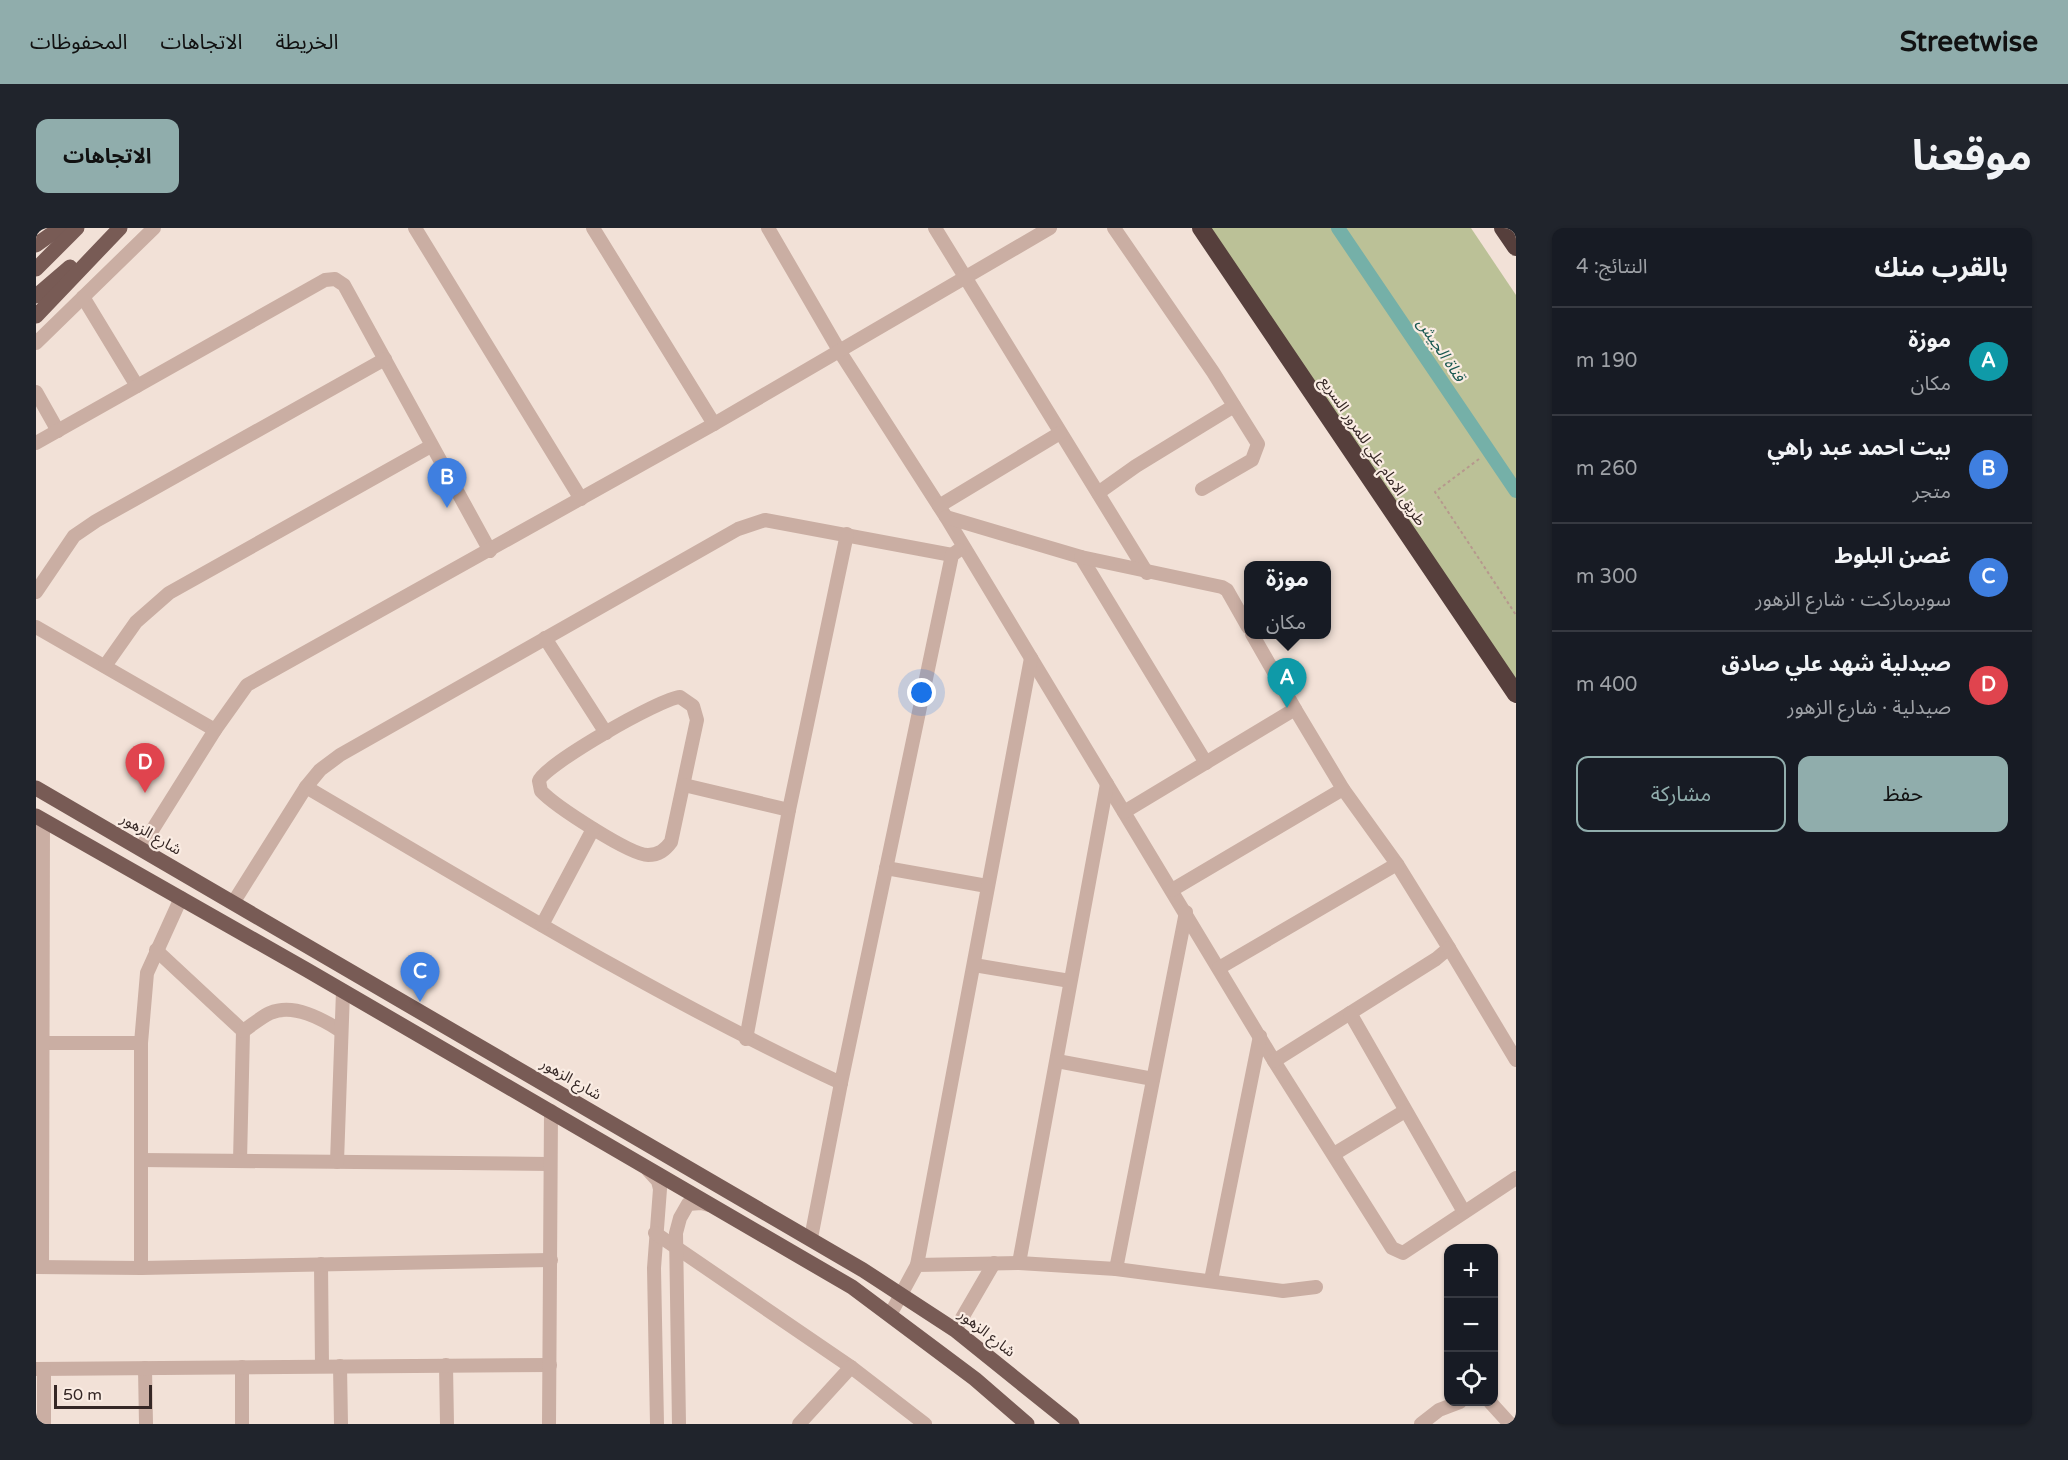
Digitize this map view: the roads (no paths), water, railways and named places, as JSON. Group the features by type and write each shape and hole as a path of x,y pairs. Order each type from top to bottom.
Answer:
{"highway":[{"name":"طريق الامام علي للمرور السريع","path":"1201,228 1516,694"},
{"path":"1503,228 1516,247"},
{"path":"1509,228 1516,236"}],"main road":[{"path":"36,245 60,228"},
{"path":"36,269 77,228"},
{"path":"36,296 117,228"},
{"path":"36,316 117,228"},
{"name":"شارع الزهور","path":"36,788 811,1238 902,1294 955,1330 1072,1424"},
{"path":"40,818 551,1111 852,1287 975,1379 1028,1424"}],"street":[{"path":"36,343 154,228"},
{"path":"415,228 581,499"},
{"path":"593,228 714,424"},
{"path":"768,228 840,352 943,512 958,551 1031,658 1274,1060 1392,1248 1403,1253 1516,1178"},
{"path":"935,228 1147,573"},
{"path":"141,848 215,730 247,685 714,424 1050,228"},
{"path":"1114,228 1258,444 1257,452 1252,460 1202,489"},
{"path":"36,443 325,279 335,279 344,285 490,551"},
{"path":"84,297 137,386"},
{"path":"36,592 74,536 96,521 385,359"},
{"path":"36,392 58,431"},
{"path":"1098,493 1136,466 1234,406"},
{"path":"943,512 1060,433"},
{"path":"105,666 136,622 169,593 431,446"},
{"path":"943,512 1081,557 1147,573 1222,587 1227,590 1244,620"},
{"path":"233,903 306,787 320,770 339,755 738,529 765,520 958,551"},
{"path":"746,1039 789,810 847,534"},
{"path":"811,1238 886,868 958,551"},
{"path":"1081,557 1206,763"},
{"path":"36,627 215,730"},
{"path":"545,638 606,733"},
{"path":"1255,639 1343,789 1397,864 1516,1060"},
{"path":"890,1316 917,1265 1031,658"},
{"path":"672,698 688,700 693,706 697,720 671,842 665,851 647,855 638,853 593,829 544,795 539,786 541,775 548,769 606,733 672,698"},
{"path":"1124,812 1295,709"},
{"path":"1019,1263 1107,784"},
{"path":"684,785 789,810"},
{"path":"306,787 542,925 746,1039 841,1083"},
{"path":"1172,890 1343,789"},
{"path":"40,818 39,1267 141,1268 551,1260"},
{"path":"542,925 593,829"},
{"path":"1219,968 1397,864"},
{"path":"886,868 987,886"},
{"path":"141,1268 141,1043 147,973 181,898"},
{"path":"1116,1269 1186,912"},
{"path":"1274,1060 1442,955 1449,948"},
{"path":"156,950 243,1031 240,1161"},
{"path":"974,965 1070,981"},
{"path":"337,1162 343,992"},
{"path":"243,1031 272,1012 297,1011 318,1017 341,1031"},
{"path":"1350,1013 1464,1212"},
{"path":"1211,1281 1260,1036"},
{"path":"39,1043 141,1043"},
{"path":"1057,1061 1153,1079"},
{"path":"549,1424 551,1111"},
{"path":"1335,1154 1405,1112"},
{"path":"141,1160 550,1164"},
{"path":"642,1166 658,1181 657,1424"},
{"path":"679,1424 677,1247 680,1218 688,1204 701,1203 715,1208"},
{"path":"656,1233 851,1367 925,1424"},
{"path":"955,1330 994,1263"},
{"path":"917,1265 1019,1263 1116,1269 1283,1291 1316,1287"},
{"path":"321,1264 322,1366"},
{"path":"446,1365 447,1424"},
{"path":"44,1424 40,1369 550,1365"},
{"path":"340,1366 341,1424"},
{"path":"242,1367 242,1424"},
{"path":"799,1424 851,1367"},
{"path":"145,1368 146,1424"},
{"path":"1421,1424 1448,1406"},
{"path":"1494,1406 1510,1424"}],"waterway":[{"name":"قناة الجيش","path":"1338,228 1516,491"}],"place":[{"name":"بيت احمد عبد راهي","path":"447,508"},
{"name":"موزة","path":"1287,708"},
{"name":"صيدلية شهد علي صادق","path":"145,793"},
{"name":"غصن البلوط","path":"420,1002"}]}
